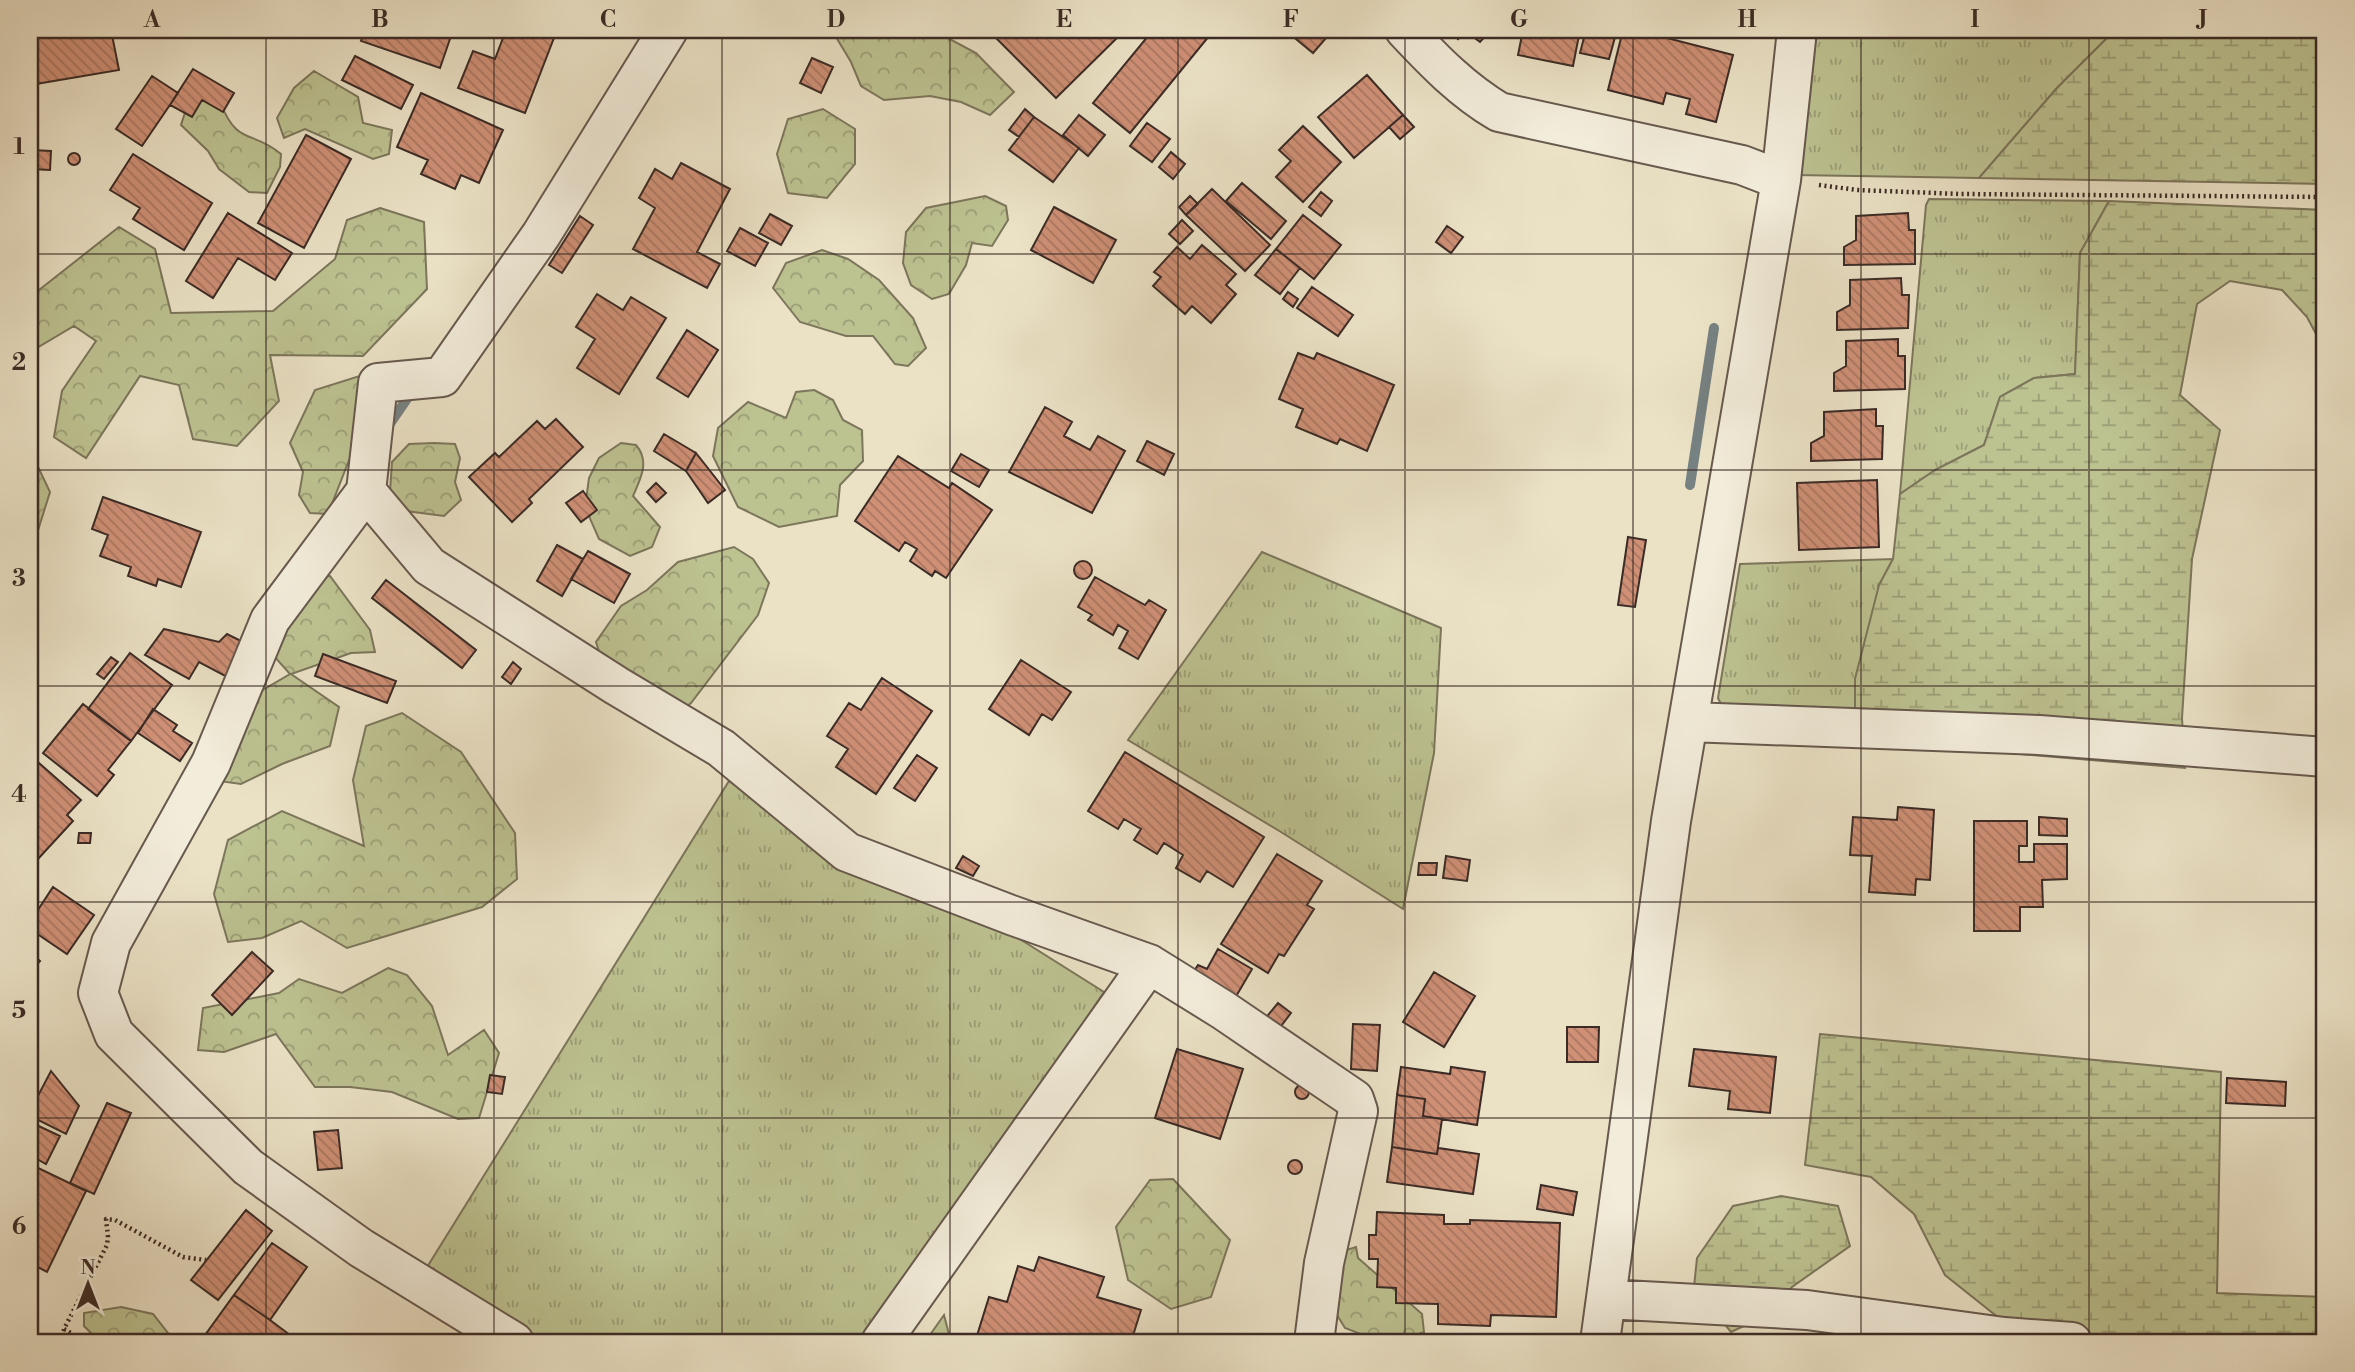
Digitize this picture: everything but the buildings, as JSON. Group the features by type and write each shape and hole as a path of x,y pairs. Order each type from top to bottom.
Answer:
{"street":[{"path":"514,1342 361,1248 248,1167 114,1034 98,993 111,943 211,764 270,620 366,491 379,383 442,377 541,235 668,30"},
{"path":"1405,30 1442,69 1479,100 1499,111 1742,165 1782,180"},
{"path":"1600,1342 1671,821 1782,180 1797,30"},
{"path":"366,491 429,566 720,748 847,852 1149,964 1223,1010 1354,1099 1359,1111 1324,1263 1314,1342"},
{"path":"1689,722 2039,734 2325,757"},
{"path":"881,1342 1149,964"},
{"path":"1606,1298 1807,1310 2004,1337 2072,1342"}],"path":[{"path":"1782,180 1857,190 1961,194 2325,197"},
{"path":"62,1342 64,1329 107,1245 106,1219 115,1220 183,1257 206,1260"},
{"path":"64,1329 86,1342"}],"green space":[{"path":"840,30 933,30 976,53 1014,92 990,115 961,102 930,96 884,100 861,86 836,37"},
{"path":"1814,30 2115,30 2057,88 1979,178 1796,175"},
{"path":"2115,30 2325,30 2325,184 1979,178 2057,88"},
{"path":"314,71 358,97 363,123 392,130 389,154 373,159 305,129 284,138 277,118 294,88"},
{"path":"196,97 220,102 239,132 271,146 281,154 280,167 267,193 249,192 219,169 208,151 181,125 188,103"},
{"path":"823,109 855,129 855,164 827,198 788,193 777,154 788,119"},
{"path":"985,196 1006,206 1008,220 992,246 972,243 966,265 949,294 932,299 911,285 903,263 906,232 926,208"},
{"path":"1929,199 2109,201 2080,253 2075,374 2034,378 2000,397 1984,445 1935,470 1900,494 1926,205"},
{"path":"2109,201 2325,210 2325,351 2307,317 2282,290 2230,281 2197,304 2180,395 2220,430 2192,559 2182,718 2185,768 1855,740 1855,679 1879,585 1893,559 1900,494 1935,470 1984,445 2000,397 2034,378 2075,374 2080,253"},
{"path":"380,208 424,222 427,289 363,356 270,355 279,401 237,446 193,439 179,385 140,376 86,458 54,437 62,391 96,341 74,326 30,352 30,294 39,290 119,227 155,249 171,313 273,311 335,259 347,220"},
{"path":"822,250 848,259 879,280 913,318 926,348 908,366 895,364 873,336 846,336 800,322 773,288 786,263"},
{"path":"385,368 328,514 310,513 299,495 303,472 290,443 315,390"},
{"path":"814,390 833,400 843,420 862,430 863,461 840,485 837,516 779,527 738,507 713,456 718,428 748,402 786,418 796,392"},
{"path":"621,443 636,445 643,457 643,470 633,496 660,527 652,547 630,556 599,539 585,507 589,478 599,458"},
{"path":"409,444 455,444 460,458 455,482 461,500 444,516 406,511 390,492 392,462"},
{"path":"30,450 50,492 30,556"},
{"path":"734,547 753,559 769,583 758,615 691,703 662,725 605,670 596,642 621,606 647,590 678,562"},
{"path":"1262,552 1441,628 1434,753 1403,909 1128,740"},
{"path":"1893,559 1879,585 1855,740 1730,722 1718,698 1740,564"},
{"path":"286,573 330,576 370,630 375,652 351,653 291,674 339,707 330,746 282,764 241,784 219,781 256,694 290,674 273,655"},
{"path":"402,713 461,752 515,833 517,879 482,907 347,948 301,921 262,938 228,942 214,894 228,840 282,811 364,846 353,780 366,726"},
{"path":"729,781 775,813 996,924 1104,992 904,1292 866,1342 544,1342 424,1272"},
{"path":"388,968 407,975 432,1006 448,1055 484,1030 499,1053 479,1118 458,1119 392,1092 350,1087 315,1087 276,1034 224,1052 198,1050 203,1008 279,993 299,979 342,993"},
{"path":"1820,1034 2221,1072 2217,1293 2325,1297 2325,1342 2029,1342 1945,1275 1914,1214 1871,1177 1805,1165"},
{"path":"1173,1179 1230,1240 1211,1297 1171,1309 1128,1280 1116,1227 1150,1180"},
{"path":"1781,1196 1838,1206 1850,1246 1792,1287 1768,1315 1731,1332 1694,1287 1697,1258 1733,1206"},
{"path":"1356,1247 1358,1258 1422,1314 1424,1332 1396,1342 1381,1342 1345,1328 1334,1310 1343,1251"},
{"path":"121,1307 153,1314 175,1342 100,1342 84,1326 84,1313"},
{"path":"944,1315 951,1342 925,1342"}],"waterway":[{"path":"1690,485 1714,328"},
{"path":"387,428 413,390"}]}
